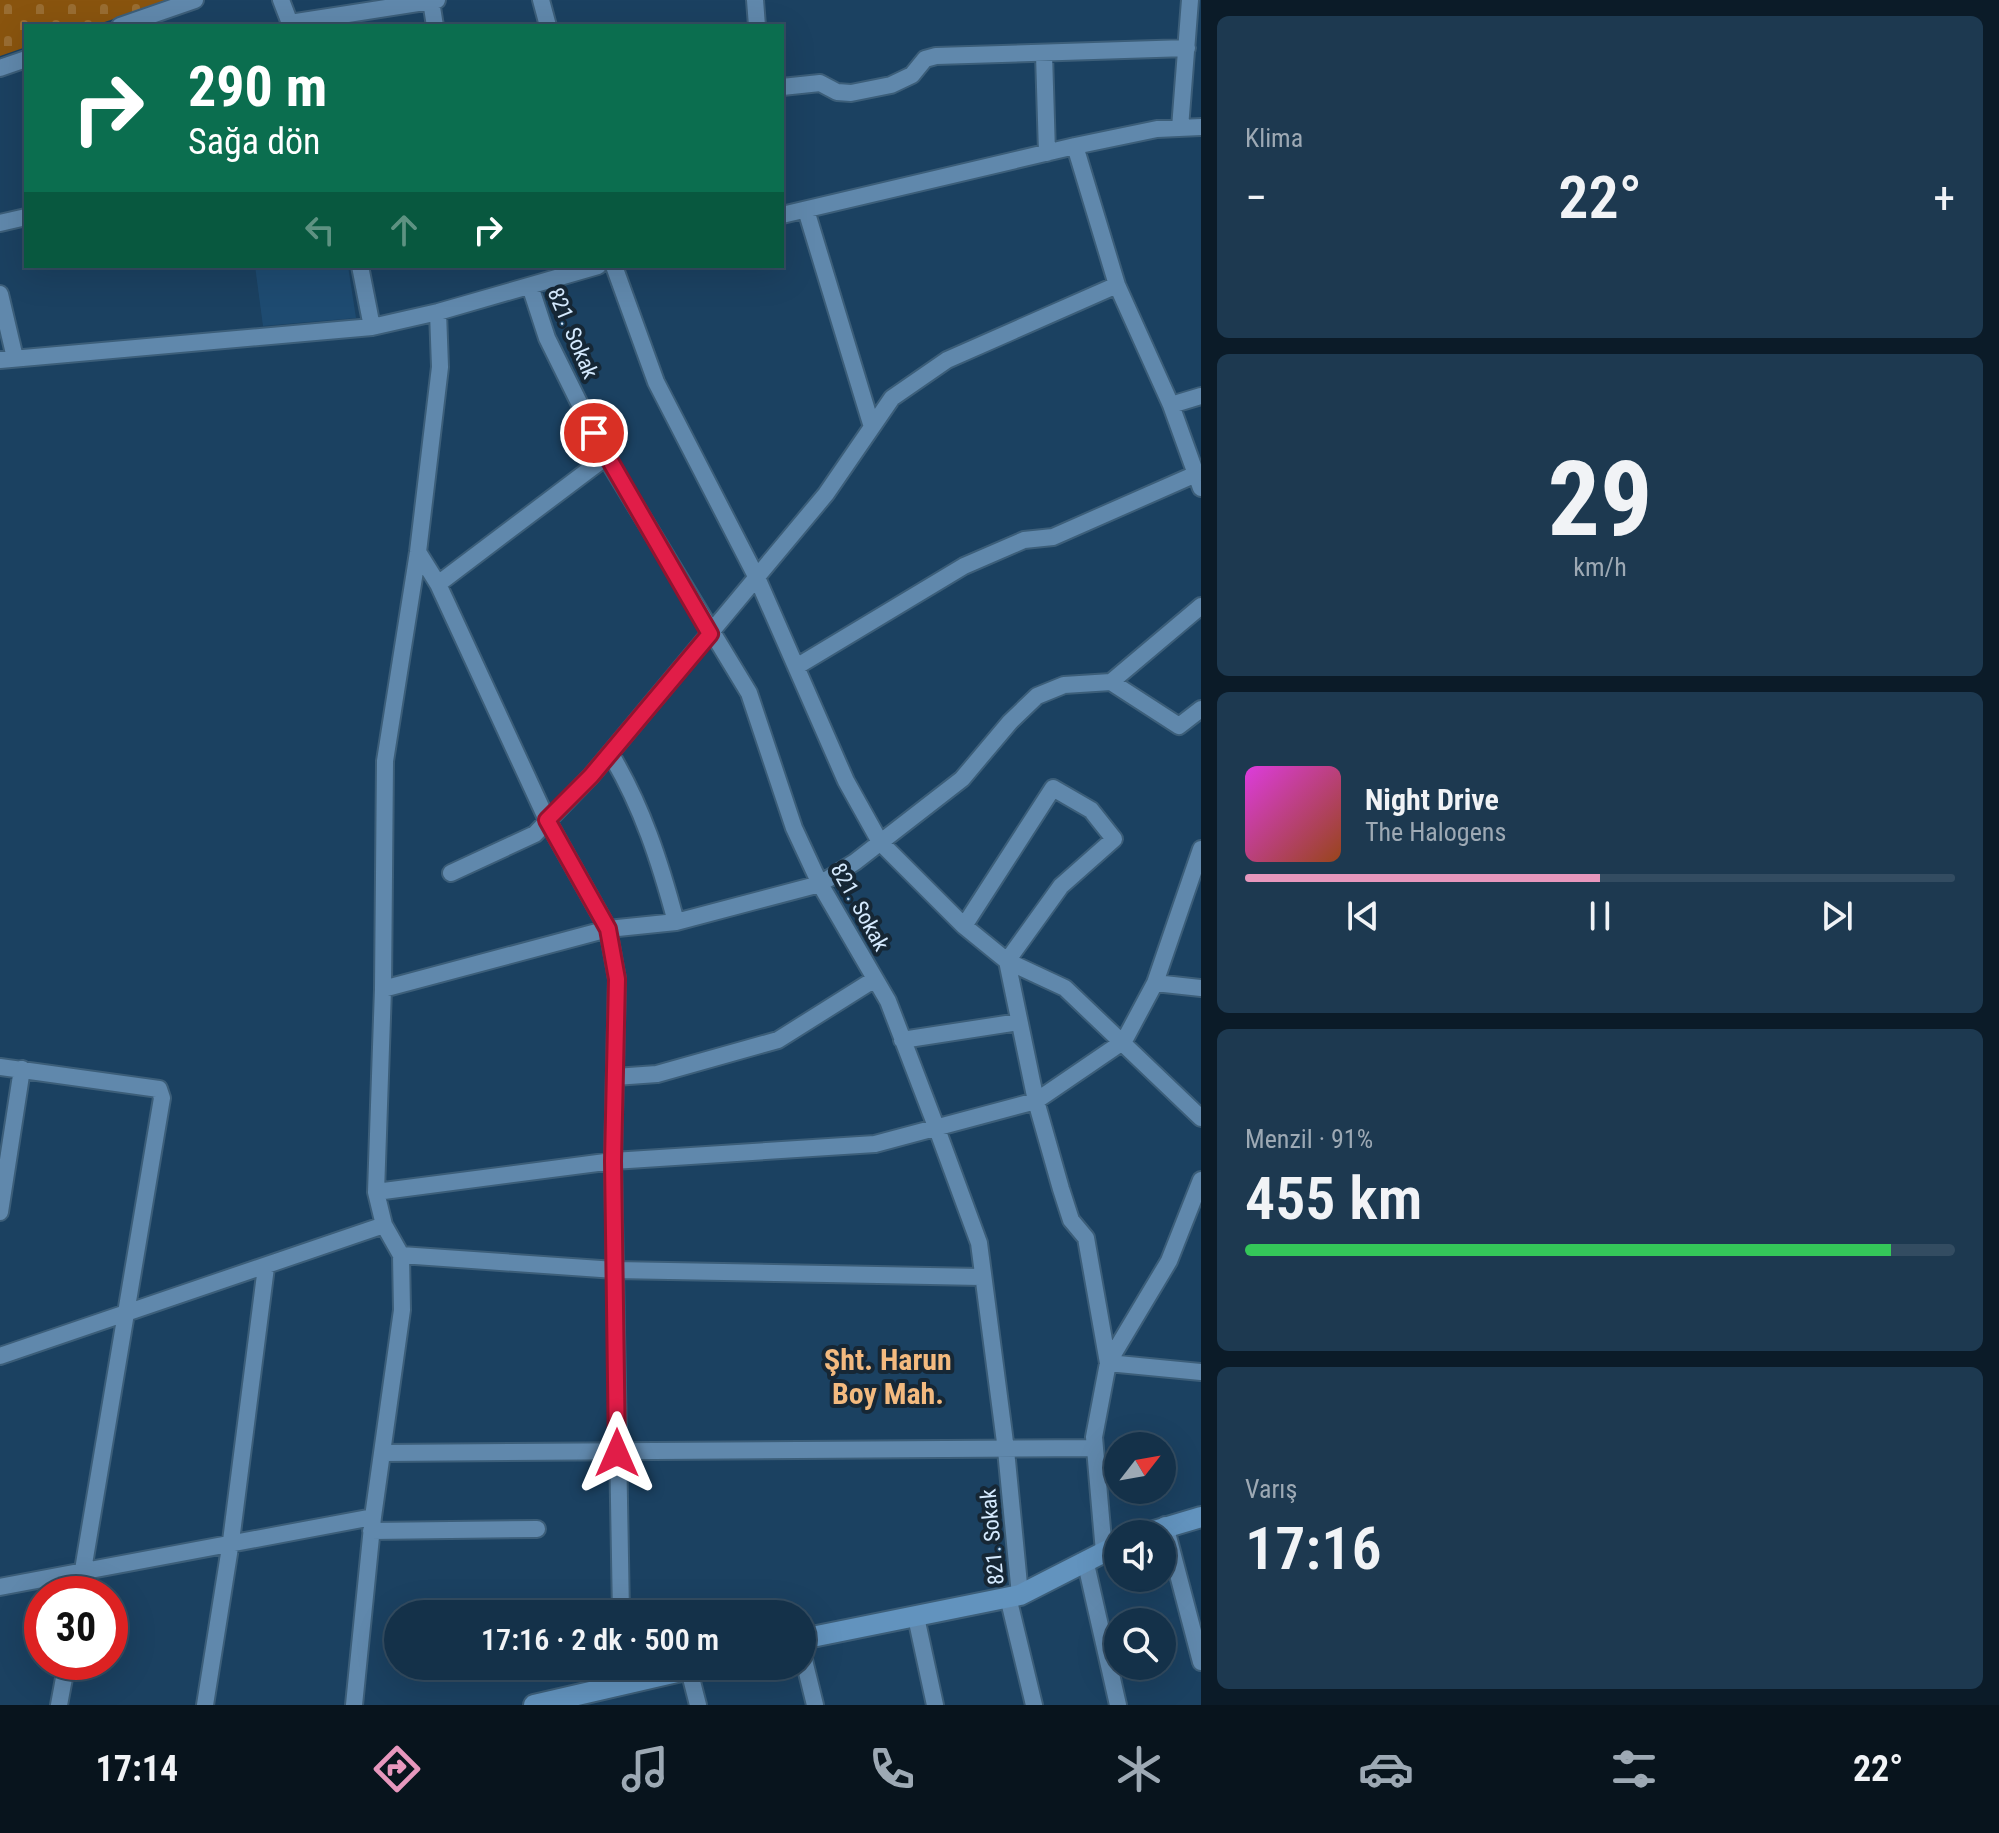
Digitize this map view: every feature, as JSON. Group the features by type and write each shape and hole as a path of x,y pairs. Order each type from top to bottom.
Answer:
{"street":[{"path":"126,24 195,0"},
{"path":"281,0 290,24 434,1 435,24"},
{"path":"541,0 547,24"},
{"path":"755,0 757,24"},
{"path":"1180,128 1190,0"},
{"path":"784,87 820,83 837,92 851,93 891,85 912,75 925,59 936,56 1187,48"},
{"path":"1044,54 1047,153"},
{"path":"0,68 24,60"},
{"path":"784,215 1075,146 1157,129 1201,127"},
{"path":"796,667 964,566 1024,540 1053,537 1198,481 1171,405 1117,285 1075,146"},
{"path":"806,210 872,427"},
{"path":"0,223 24,217"},
{"path":"360,268 372,327"},
{"path":"0,294 7,359 372,327 438,312 591,268"},
{"path":"615,268 656,382 758,580 846,781 880,842 964,926 1007,961 1065,988 1124,1041 1201,1118"},
{"path":"451,873 535,834 610,753 758,580 848,466 892,398 947,360 1117,285"},
{"name":"821. Sokak","path":"530,286 547,338 606,457 710,634 722,646 749,693 794,828 820,884 875,979 902,1040 979,1243 981,1277 1006,1450 1014,1596 1034,1705"},
{"path":"354,1705 372,1524 402,1310 401,1255 384,1225 376,1192 383,989 385,761 418,552 440,367 438,312"},
{"path":"1171,405 1201,396"},
{"path":"438,584 606,457"},
{"path":"418,552 438,584 547,820 608,929 617,979 613,1161 621,1600"},
{"path":"383,989 608,929 676,922 820,884 962,779 1010,722 1037,696 1064,685 1111,682 1201,606"},
{"path":"1111,682 1179,726 1201,709"},
{"path":"610,753 629,784 656,851 676,922"},
{"path":"964,926 1053,788 1091,810 1114,839 1061,886 1007,961 1036,1101 1071,1220 1086,1238 1108,1363 1095,1448 1107,1520"},
{"path":"376,1192 613,1161 875,1144 1036,1101 1124,1041 1155,983 1201,849"},
{"path":"615,1077 657,1074 778,1040 875,979"},
{"path":"1155,983 1201,988"},
{"path":"902,1040 1019,1022"},
{"path":"0,1067 159,1089 162,1098 82,1576"},
{"path":"0,1212 22,1069"},
{"path":"1108,1363 1169,1261 1201,1180"},
{"path":"0,1356 384,1225"},
{"path":"401,1255 615,1270 981,1277"},
{"path":"205,1705 231,1541 266,1267"},
{"path":"1108,1363 1201,1372"},
{"path":"382,1453 1095,1448"},
{"path":"1176,1523 1201,1517"},
{"path":"0,1587 231,1541 372,1524 537,1529"},
{"path":"816,1636 1014,1596 1086,1564 1104,1552"},
{"path":"1086,1564 1118,1705"},
{"path":"1176,1567 1201,1662"},
{"path":"916,1617 935,1705"},
{"path":"59,1705 64,1680"},
{"path":"534,1705 556,1702 609,1680"},
{"path":"697,1680 698,1705"},
{"path":"809,1680 815,1705"}],"shaded area":[{"path":"255,268 348,268 356,318 263,326"}],"green space":[{"path":"0,0 172,0 98,24 24,24 24,48 0,56"}],"district":[{"name":"Şht. Harun Boy Mah.","path":"888,1376"}],"route":[{"path":"594,433 710,634 591,776 547,820 608,929 617,979 613,1161 617,1453"}]}
